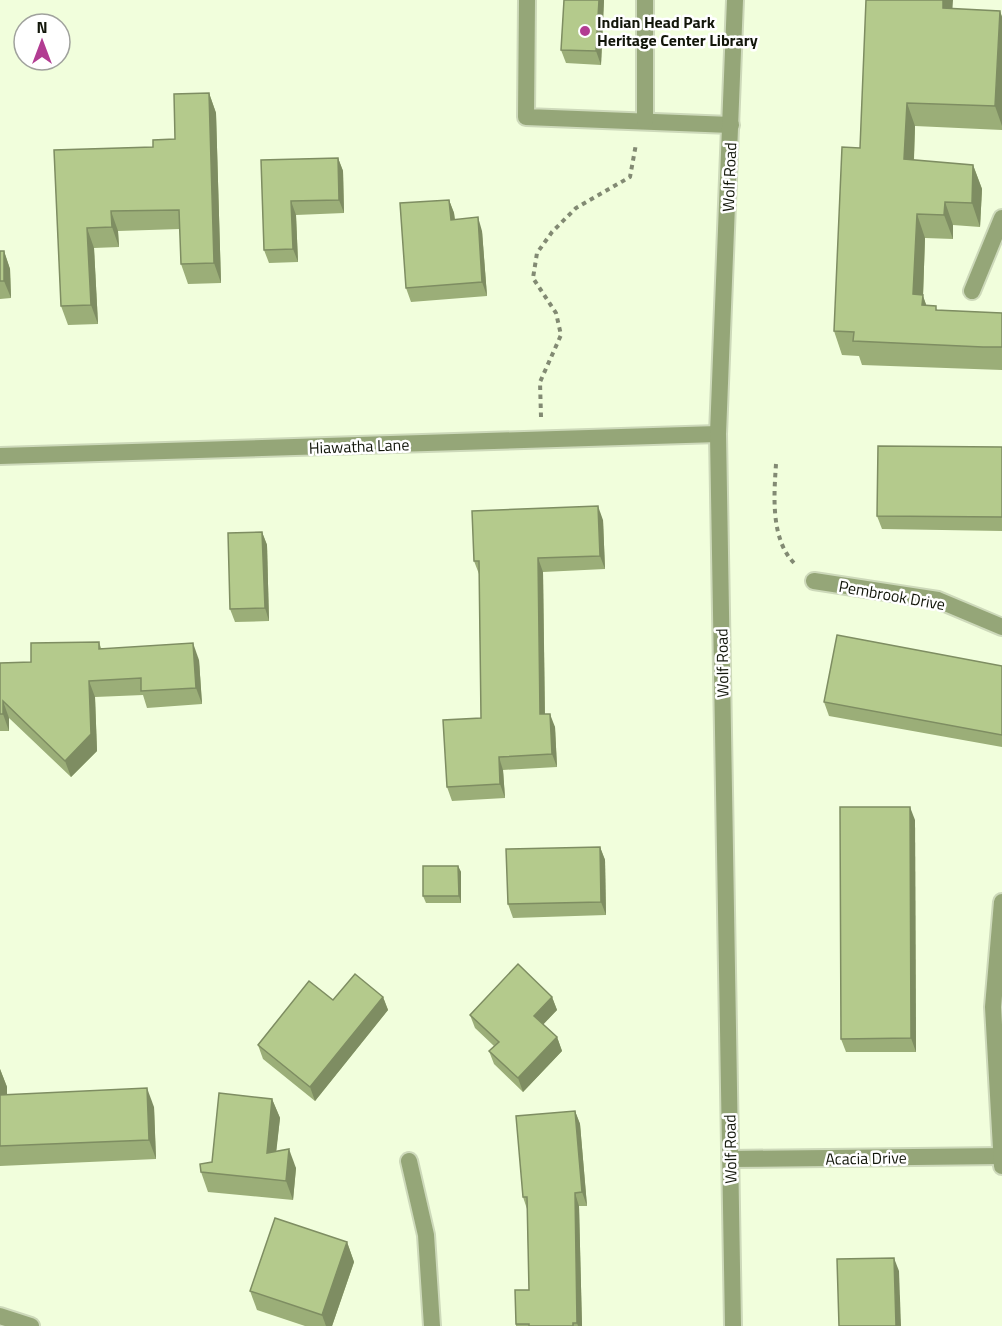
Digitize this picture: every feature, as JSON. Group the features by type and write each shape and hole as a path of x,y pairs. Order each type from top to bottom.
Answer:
{"street":[{"path":"527,0 526,117 731,124"},
{"path":"645,0 645,121"},
{"name":"Wolf Road","path":"733,1326 718,435 735,0"},
{"path":"972,291 1002,218"},
{"name":"Hiawatha Lane","path":"0,456 718,435"},
{"name":"Pembrook Drive","path":"814,581 938,600 1002,627"},
{"path":"1002,902 993,1007 1002,1166"},
{"name":"Acacia Drive","path":"730,1159 1002,1156"},
{"path":"409,1161 426,1235 432,1326"},
{"path":"0,1316 31,1326"}],"path":[{"path":"542,440 540,382 561,335 556,313 533,278 537,253 552,232 576,208 630,177 637,138 645,121"},
{"path":"776,464 774,516 788,558 814,581"}],"building":[{"name":"Indian Head Park Heritage Center Library","path":"564,0 599,0 596,51 561,50"},
{"path":"866,0 943,0 943,8 1000,11 995,106 907,103 904,159 973,165 972,203 945,202 944,215 917,214 913,294 923,295 922,305 936,306 936,310 1002,313 1002,347 853,341 854,332 834,331 842,147 860,148"},
{"path":"209,93 214,263 181,264 179,210 111,211 112,227 87,228 91,305 61,306 54,150 153,147 153,140 175,139 174,94"},
{"path":"338,158 339,200 291,201 293,249 264,250 261,160"},
{"path":"449,200 451,220 478,217 482,282 406,288 400,203"},
{"path":"0,251 4,251 4,281 0,281"},
{"path":"878,446 1002,447 1002,517 877,516"},
{"path":"598,506 600,556 538,558 540,714 550,714 552,754 499,757 500,784 447,787 443,720 481,718 479,561 474,561 472,511"},
{"path":"262,532 265,608 230,609 228,533"},
{"path":"837,635 1002,666 1002,735 824,702"},
{"path":"99,642 99,649 193,643 196,688 141,691 141,678 89,681 91,734 65,761 3,701 3,714 0,714 0,663 31,662 31,643"},
{"path":"840,807 910,807 911,1038 841,1039"},
{"path":"600,847 601,902 508,904 506,849"},
{"path":"423,866 458,866 459,896 423,896"},
{"path":"518,964 552,997 534,1016 557,1037 518,1078 489,1051 499,1042 470,1015"},
{"path":"355,974 383,997 310,1087 258,1045 309,981 333,1000"},
{"path":"147,1088 149,1140 0,1146 0,1095"},
{"path":"219,1093 272,1099 267,1153 289,1149 286,1181 201,1172 200,1164 212,1162"},
{"path":"575,1111 582,1192 575,1193 577,1323 573,1323 573,1326 516,1324 515,1290 529,1290 527,1197 523,1197 516,1116"},
{"path":"275,1218 347,1242 322,1315 250,1291"},
{"path":"894,1258 896,1326 839,1326 837,1259"}],"place":[{"name":"Indian Head Park Heritage Center Library","path":"585,31"}]}
